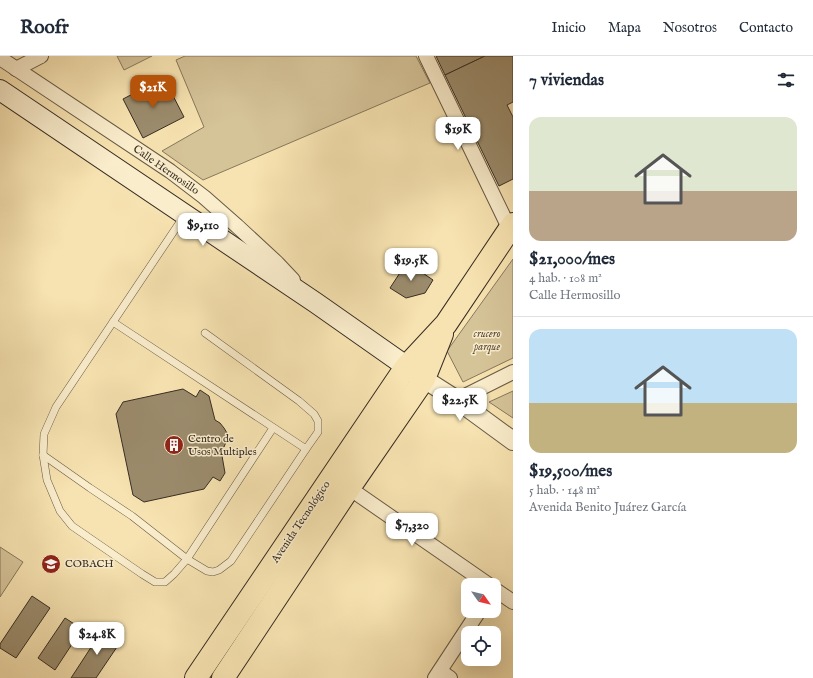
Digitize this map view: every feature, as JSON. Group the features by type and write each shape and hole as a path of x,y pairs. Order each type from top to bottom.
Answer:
{"main road":[{"name":"Calle Hermosillo","path":"0,90 316,303 424,379"},
{"path":"446,324 512,229"},
{"name":"Avenida Tecnológico","path":"196,678 406,366 446,324"},
{"name":"Avenida Tecnológico","path":"223,678 349,488 424,379 446,324"}],"street":[{"path":"16,69 41,56"},
{"path":"426,56 512,229"},
{"name":"Calle Hermosillo","path":"0,58 170,171 236,226 271,258 316,303"},
{"path":"457,400 513,372"},
{"path":"424,379 457,400 513,441"},
{"path":"349,488 479,578"},
{"path":"501,594 513,602"},
{"path":"442,676 476,618"}],"lane":[{"path":"184,215 56,407 44,434 43,455 47,480 60,511 72,526 155,582 165,582 187,559 273,428"},
{"path":"113,322 306,449"},
{"path":"43,455 132,516 187,559 207,571 213,572 219,570 231,561 318,432 318,421 314,414 299,401 205,333"}],"green space":[{"path":"117,56 152,56 124,70"},
{"path":"185,56 416,56 430,83 203,180 162,151 204,127 176,60"},
{"name":"crucero parque","path":"513,259 513,358 463,382 447,351"},
{"path":"513,391 513,418 489,402"},
{"path":"0,547 23,562 0,597"}],"building":[{"path":"436,56 485,56 445,75"},
{"path":"485,56 513,56 513,102 507,105 513,117 513,179 499,186 445,75"},
{"path":"154,83 158,92 168,86 184,117 143,138 123,99"},
{"path":"407,262 433,280 425,293 406,298 390,288"},
{"name":"Centro de Usos Multiples","path":"183,389 196,397 200,390 209,396 215,420 220,423 227,433 226,442 221,450 225,473 220,481 213,477 204,489 144,502 133,495 116,414 123,402"},
{"path":"32,596 50,608 16,658 0,648 0,644"},
{"path":"65,618 82,629 55,670 38,658"},
{"path":"103,629 121,641 96,678 71,678"}],"place":[{"name":"Centro de Usos Multiples","path":"174,445"},
{"name":"COBACH","path":"51,564"}]}
